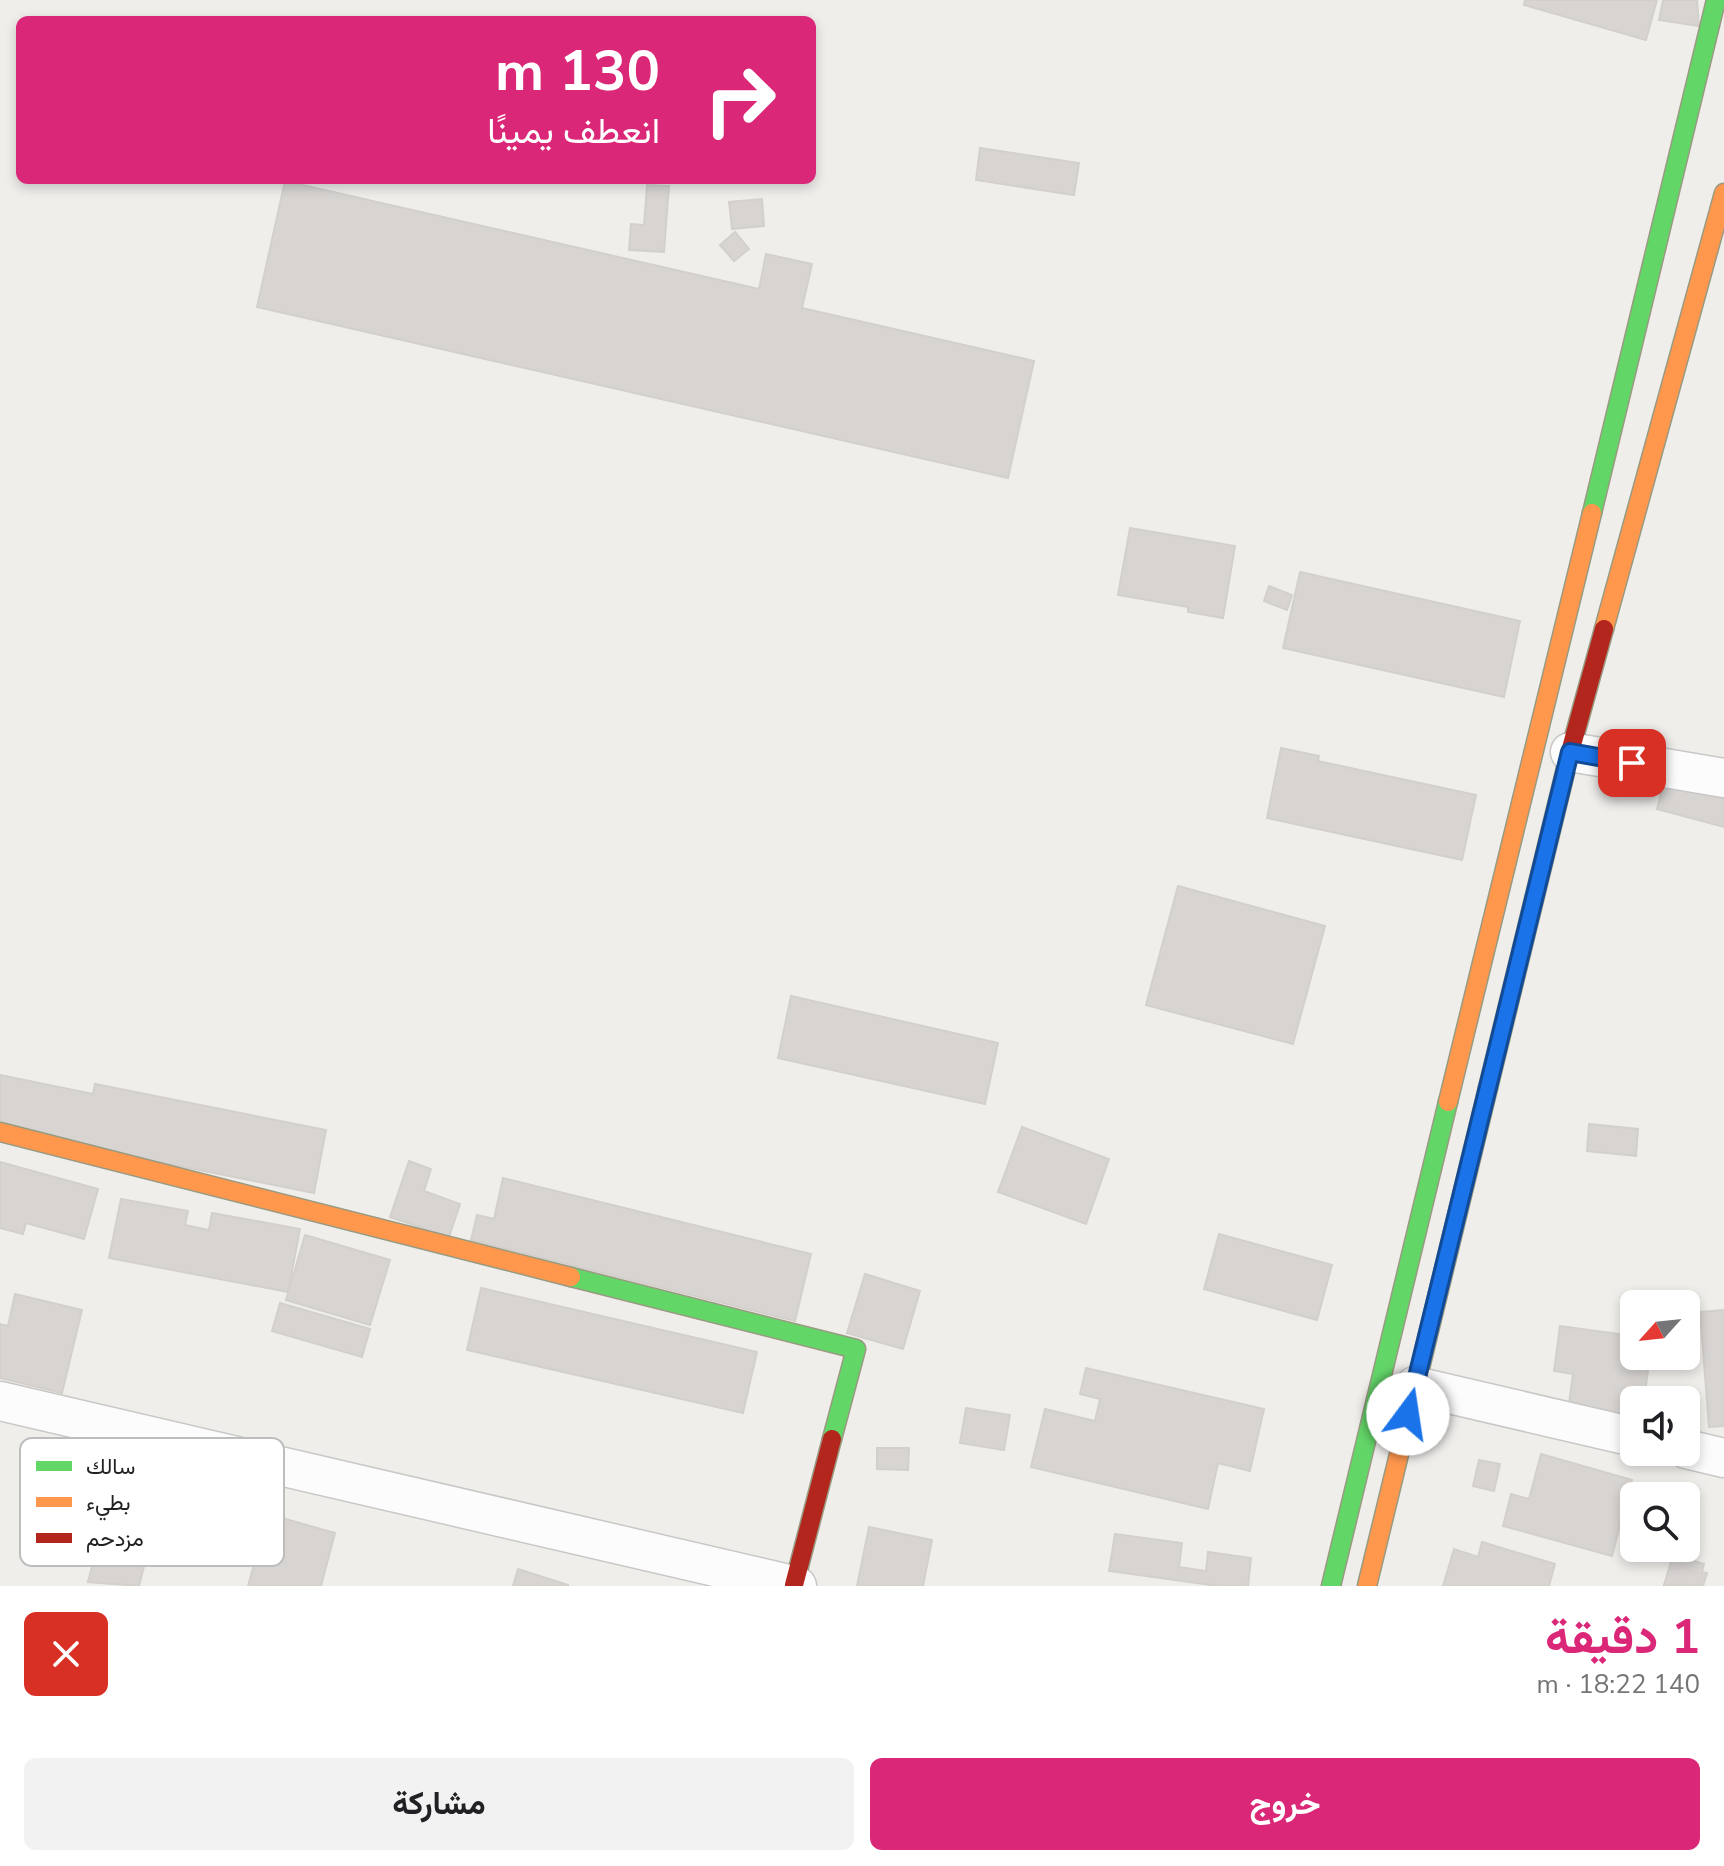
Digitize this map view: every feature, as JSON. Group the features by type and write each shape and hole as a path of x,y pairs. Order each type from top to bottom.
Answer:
{"main road":[{"path":"1331,1586 1716,0"},
{"path":"1367,1586 1570,752 1724,193"},
{"path":"0,1132 856,1349 796,1586"}],"street":[{"path":"1570,752 1724,778"},
{"path":"1415,1386 1620,1434"},
{"path":"0,1401 159,1438"},
{"path":"1700,1452 1724,1458"},
{"path":"284,1467 796,1586"}],"building":[{"path":"1525,0 1657,0 1646,40 1524,5"},
{"path":"1663,0 1697,0 1699,26 1659,20"},
{"path":"980,148 1079,163 1074,195 976,180"},
{"path":"284,184 298,184 759,289 766,254 812,264 802,308 1034,361 1008,478 257,307"},
{"path":"647,185 669,186 664,252 629,250 631,224 644,225"},
{"path":"762,199 764,226 732,229 729,202"},
{"path":"735,232 749,249 734,261 720,245"},
{"path":"1130,528 1235,546 1223,618 1188,612 1188,607 1118,595"},
{"path":"1300,572 1520,621 1504,697 1283,648"},
{"path":"1269,586 1292,595 1287,610 1264,601"},
{"path":"1281,748 1319,756 1318,761 1476,795 1462,860 1267,818"},
{"path":"1664,782 1724,798 1724,827 1657,809"},
{"path":"1178,886 1325,926 1293,1044 1146,1005"},
{"path":"791,996 998,1043 985,1104 778,1058"},
{"path":"0,1075 93,1094 95,1084 326,1130 314,1193 0,1130"},
{"path":"1589,1124 1638,1129 1636,1156 1587,1151"},
{"path":"1022,1127 1109,1159 1086,1224 998,1192"},
{"path":"409,1161 431,1169 424,1191 460,1204 449,1237 390,1217"},
{"path":"0,1162 98,1189 84,1239 26,1223 23,1234 0,1228"},
{"path":"503,1178 811,1254 795,1321 471,1240 477,1215 494,1219"},
{"path":"121,1199 188,1211 185,1225 209,1230 212,1213 300,1229 288,1292 109,1258"},
{"path":"1219,1234 1332,1265 1317,1320 1204,1289"},
{"path":"305,1235 390,1260 370,1325 286,1300"},
{"path":"865,1274 920,1291 903,1349 847,1333"},
{"path":"481,1288 757,1352 743,1413 467,1350"},
{"path":"15,1294 82,1310 62,1393 0,1378 0,1324 8,1326"},
{"path":"280,1303 370,1329 362,1357 272,1331"},
{"path":"1724,1310 1724,1426 1709,1427 1700,1312"},
{"path":"1560,1326 1620,1334 1620,1370 1648,1370 1646,1386 1620,1386 1620,1427 1567,1419 1573,1374 1554,1371"},
{"path":"1086,1368 1264,1409 1250,1471 1218,1463 1208,1509 1031,1467 1045,1409 1095,1421 1100,1399 1080,1394"},
{"path":"966,1408 1010,1415 1004,1450 960,1443"},
{"path":"877,1448 909,1448 908,1470 877,1469"},
{"path":"1541,1454 1632,1480 1620,1482 1620,1526 1612,1556 1503,1526 1511,1494 1529,1499"},
{"path":"1479,1460 1500,1464 1494,1491 1473,1486"},
{"path":"284,1519 335,1533 321,1586 248,1586 254,1566 284,1566"},
{"path":"869,1527 932,1540 923,1586 857,1586"},
{"path":"1115,1534 1182,1543 1179,1567 1206,1571 1208,1552 1251,1558 1248,1586 1218,1586 1109,1571"},
{"path":"1482,1542 1555,1564 1549,1586 1443,1586 1454,1549 1478,1557"},
{"path":"1671,1562 1704,1564 1702,1572 1707,1573 1703,1586 1664,1585"},
{"path":"92,1566 144,1566 139,1586 88,1582"},
{"path":"518,1569 568,1585 568,1586 513,1586"}],"traffic: fast":[{"path":"1592,513 1716,0"},
{"path":"1331,1586 1448,1102"},
{"path":"571,1277 856,1349 832,1439"}],"traffic: slow":[{"path":"1604,629 1724,193"},
{"path":"1448,1102 1592,513"},
{"path":"1367,1586 1488,1088"},
{"path":"0,1132 571,1277"}],"traffic: jam":[{"path":"1488,1088 1570,752 1604,629"},
{"path":"794,1585 832,1439"}],"route":[{"path":"1408,1414 1570,752 1632,763"}]}
